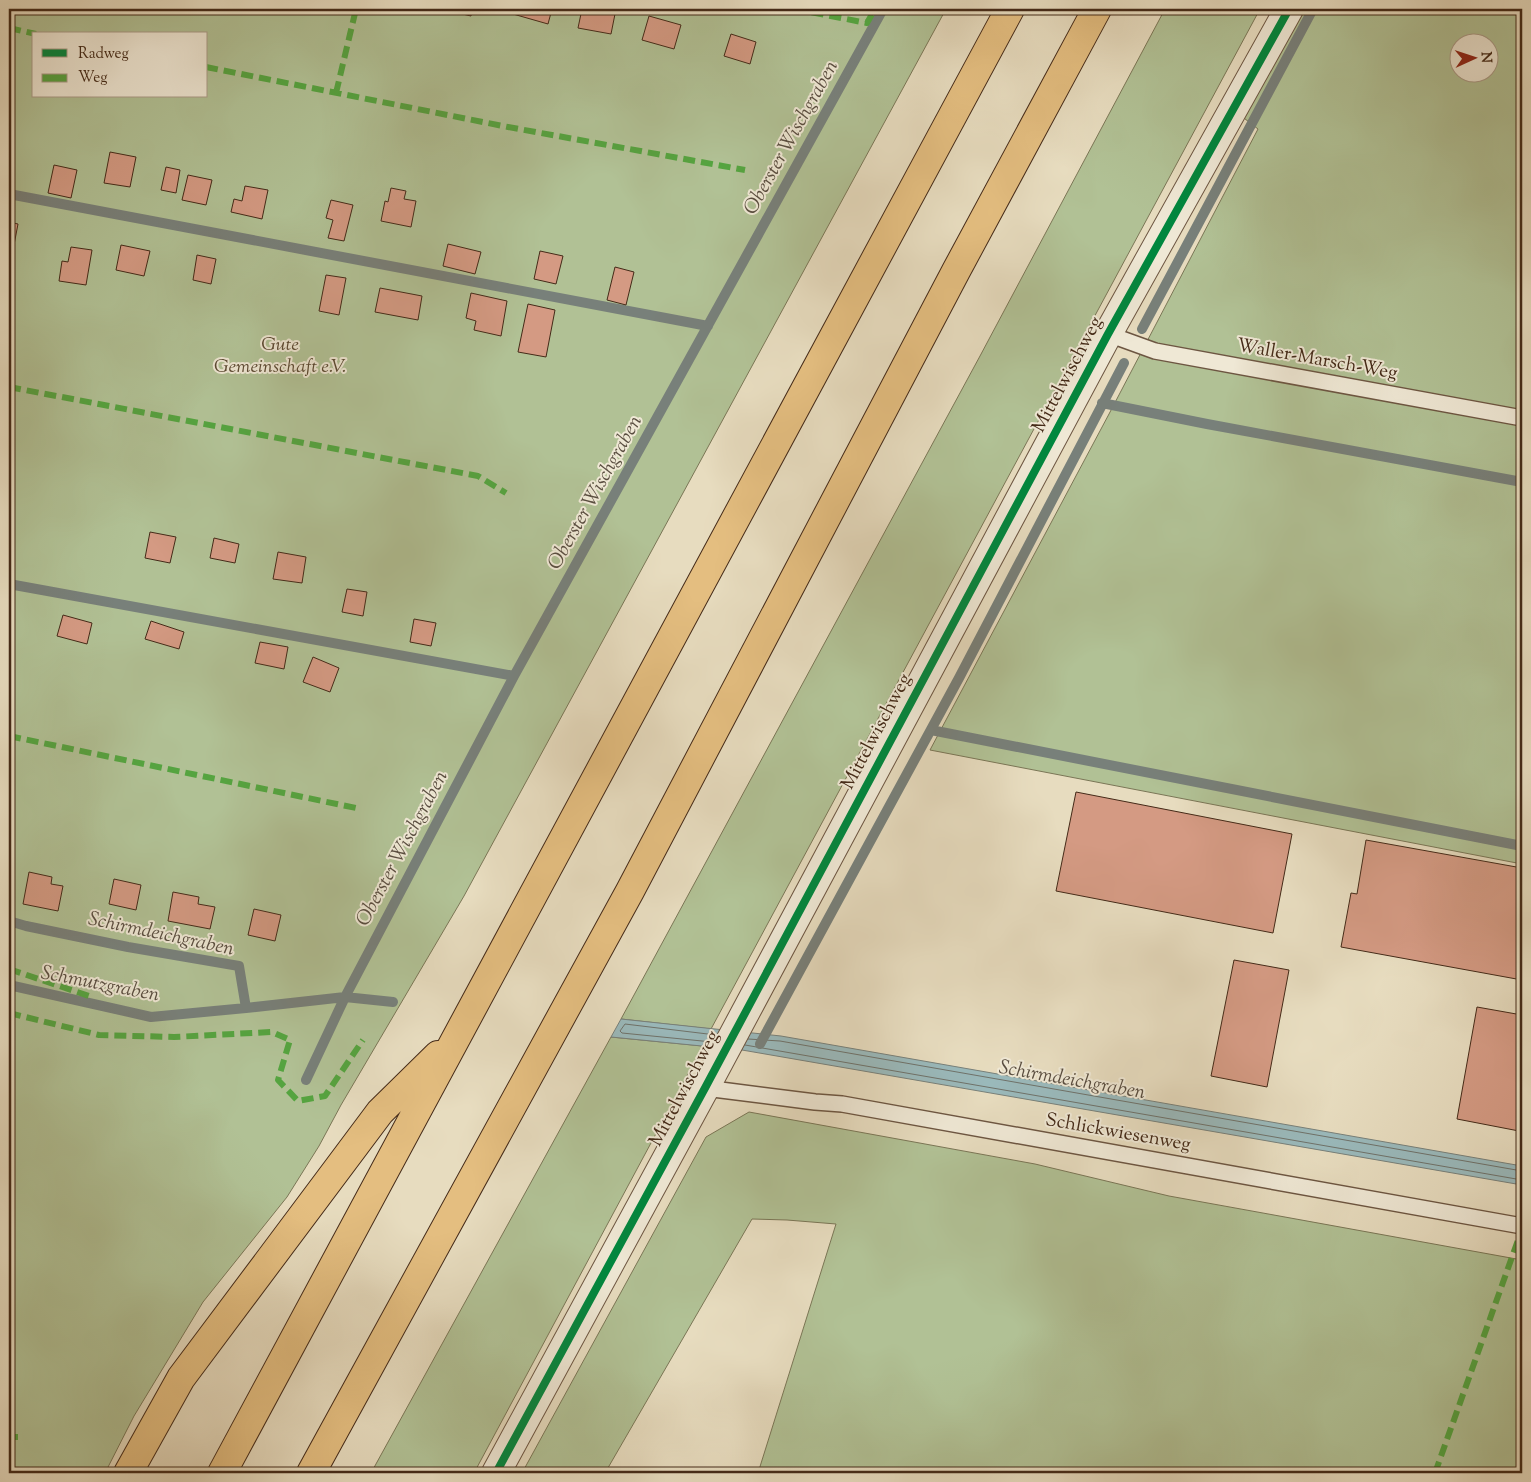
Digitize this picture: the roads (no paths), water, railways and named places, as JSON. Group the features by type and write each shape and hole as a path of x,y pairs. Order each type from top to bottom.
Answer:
{"highway":[{"path":"222,1473 1010,9"},
{"path":"311,1473 630,891 956,271 1097,9"},
{"path":"128,1473 181,1378 380,1112 459,1035"}],"street":[{"name":"Mittelwischweg","path":"496,1473 739,1025 1108,334 1289,9"}],"lane":[{"name":"Waller-Marsch-Weg","path":"1108,334 1155,351 1522,418"},
{"name":"Schlickwiesenweg","path":"705,1088 842,1104 1522,1226"}],"water":[{"path":"621,1019 781,1036 1522,1166 1522,1185 742,1050 611,1037"}],"waterway":[{"name":"Oberster Wischgraben","path":"306,1080 345,997 514,676 883,9"},
{"path":"1142,329 1313,9"},
{"path":"9,194 708,326"},
{"path":"760,1044 959,678 1124,363"},
{"path":"1102,403 1522,482"},
{"path":"9,584 514,676"},
{"path":"931,730 1522,846"},
{"name":"Schirmdeichgraben","path":"9,921 128,947 239,966 246,1008 345,997 393,1002"},
{"name":"Schmutzgraben","path":"9,985 151,1017 246,1008"}],"park label":[{"name":"Gute Gemeinschaft e.V.","path":"280,356"}]}
